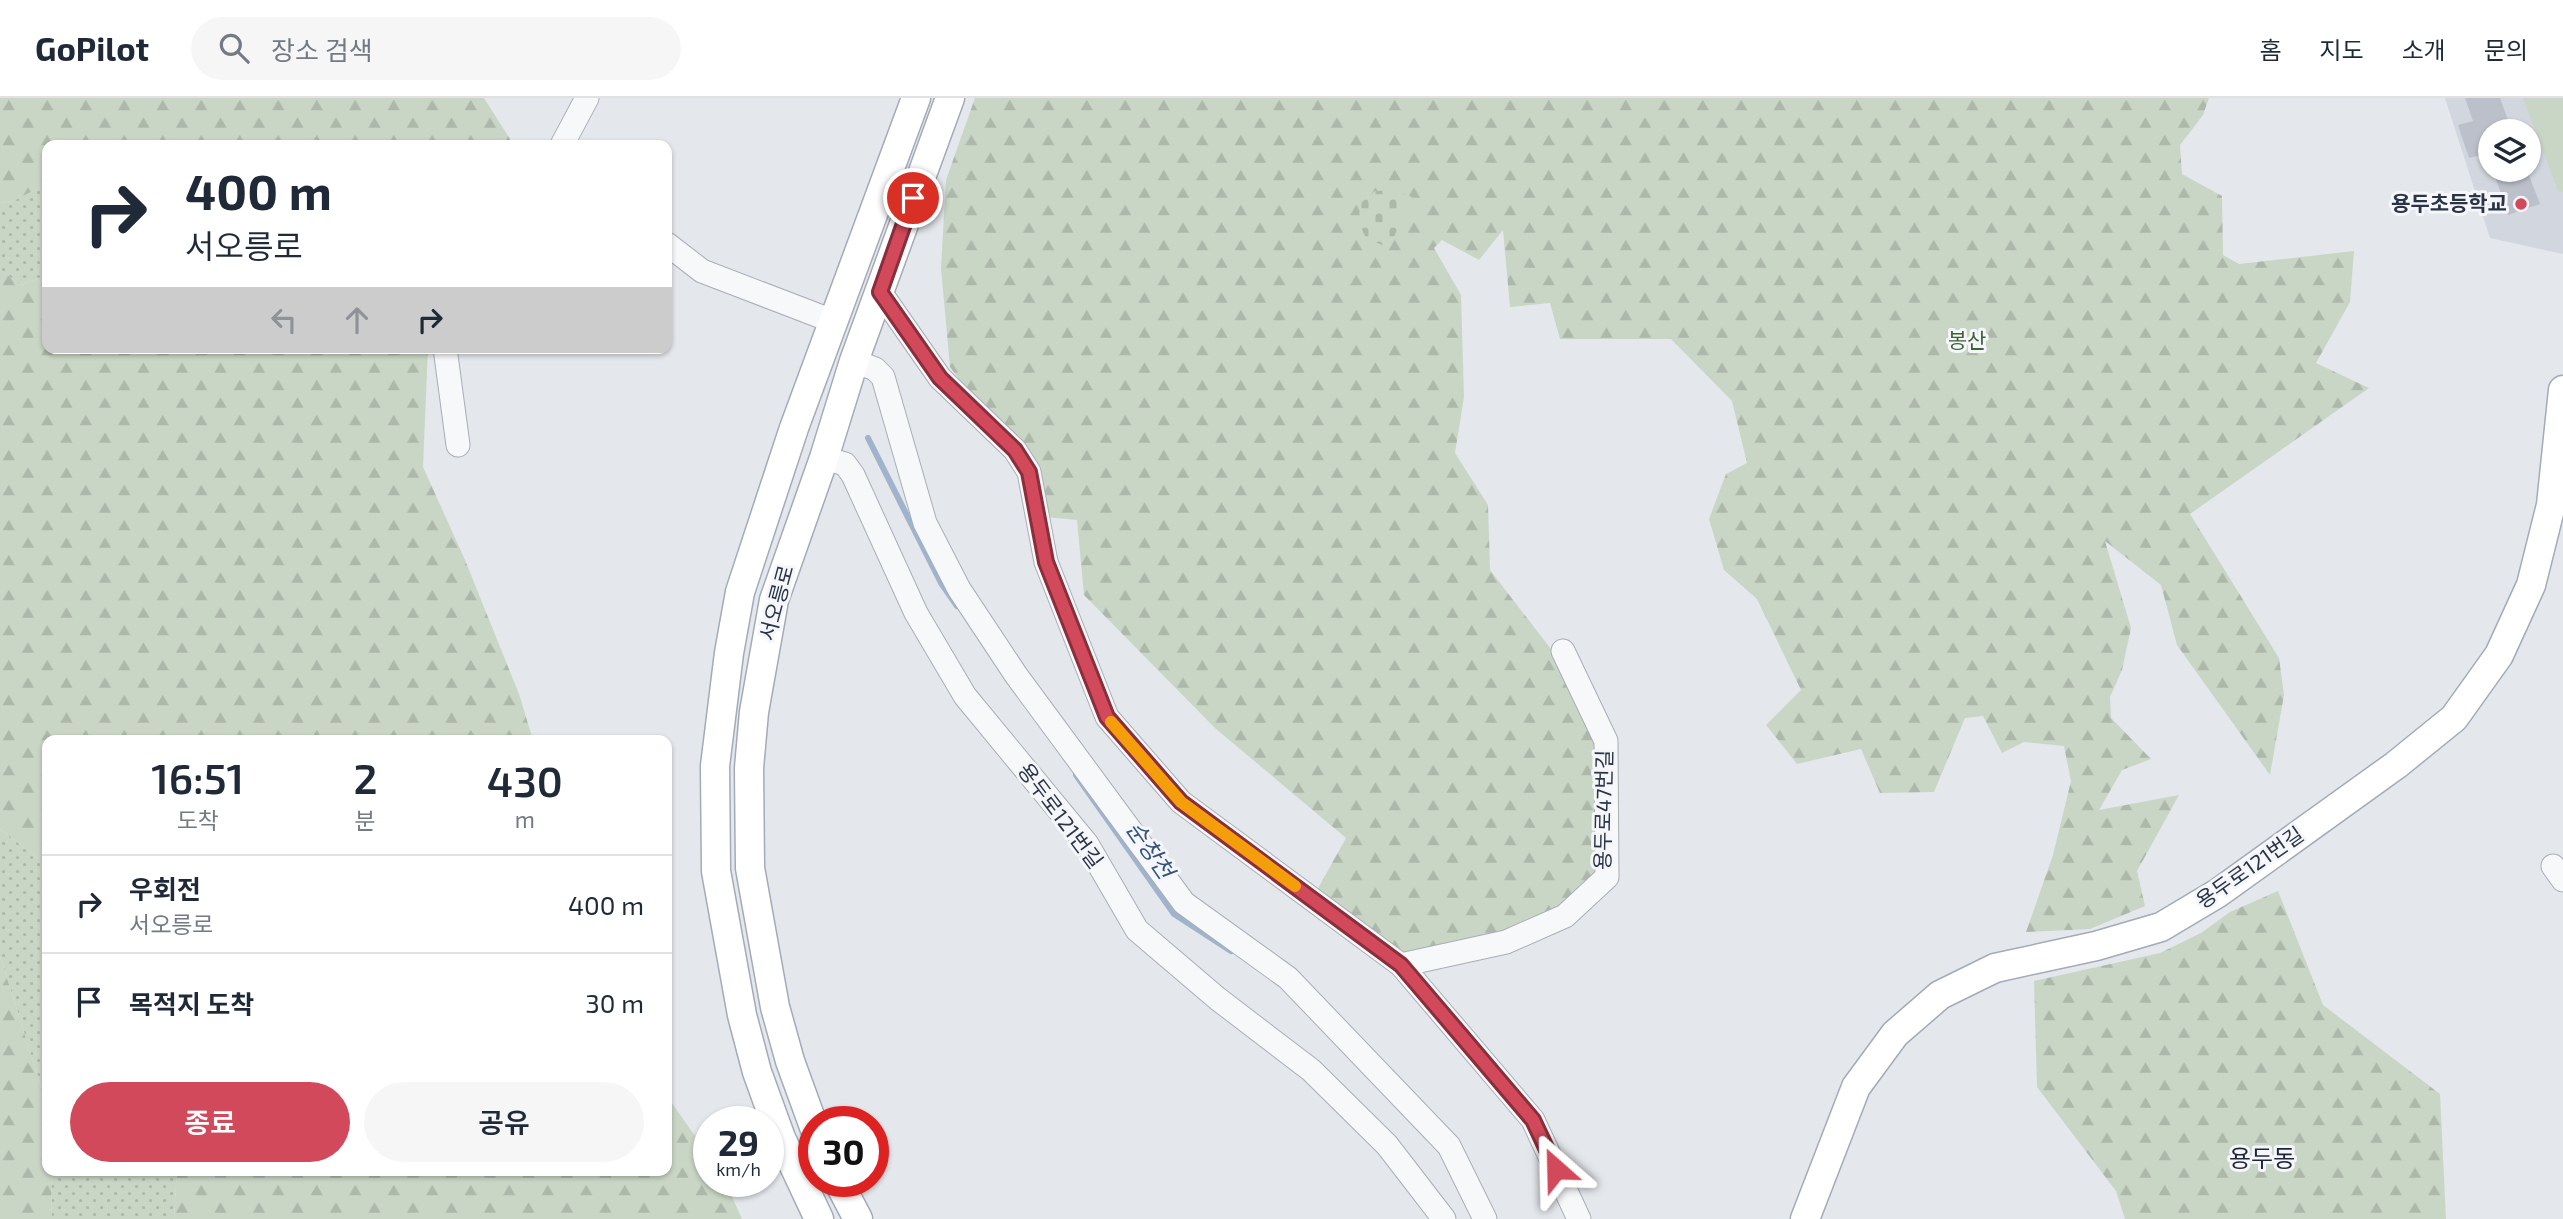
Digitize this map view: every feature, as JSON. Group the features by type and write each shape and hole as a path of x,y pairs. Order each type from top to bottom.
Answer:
{"main road":[{"name":"서오릉로","path":"819,1219 782,1138 757,1072 741,1015 716,871 715,766 729,653 740,592 794,428 916,98"},
{"name":"서오릉로","path":"806,1106 790,1061 766,968 750,868 748,768 754,712 774,600 855,361 950,98"},
{"name":"용두로121번길","path":"1805,1219 1856,1087 1895,1034 1940,995 1995,968 2096,946 2161,927 2218,892 2396,765 2454,718 2499,655 2531,585 2551,505 2563,390"},
{"path":"846,1197 858,1219"}],"street":[{"path":"565,140 587,98"},
{"path":"672,248 702,271 835,322"},
{"path":"880,292 940,378 1015,450 1029,472 1046,562 1107,717 1181,802 1401,965 1533,1120 1579,1219"},
{"path":"445,354 458,445"},
{"path":"855,361 876,369 883,377 925,523 959,589 1016,675 1185,903 1287,978 1449,1146 1485,1219"},
{"name":"용두로121번길","path":"824,458 845,464 853,475 916,613 965,696 1087,844 1137,930 1218,999 1311,1070 1387,1145 1444,1219"},
{"name":"용두로47번길","path":"1401,965 1506,942 1565,916 1606,877 1606,741 1563,651"}],"shaded area":[{"name":"용두초등학교","path":"2445,98 2563,98 2563,254 2490,238"}],"green space":[{"path":"0,98 484,98 510,139 42,140 42,186 13,201 0,203"},
{"name":"봉산","path":"975,98 2209,98 2203,115 2180,145 2182,174 2222,196 2223,255 2239,264 2354,251 2350,302 2316,363 2369,388 2190,514 2279,658 2284,695 2270,775 2177,645 2161,585 2105,541 2131,628 2122,670 2110,697 2111,718 2151,759 2122,770 2099,810 2179,795 2137,871 2145,906 2090,929 2026,932 2053,855 2071,781 2064,746 2024,742 2002,753 1983,716 1965,718 1934,792 1880,793 1861,749 1797,764 1766,725 1801,690 1757,599 1724,570 1709,519 1726,474 1747,463 1732,401 1671,339 1560,339 1550,303 1510,307 1503,230 1479,260 1442,240 1434,248 1461,295 1464,397 1455,453 1488,505 1490,570 1554,653 1598,744 1598,873 1562,911 1505,935 1404,958 1316,892 1346,838 1215,728 1084,595 1077,520 1046,517 980,408 950,367 941,268 946,180"},
{"path":"2523,98 2563,98 2563,192 2558,191 2541,146 2541,119 2531,119"},
{"path":"42,186 42,277 21,285 0,270 0,203 13,201"},
{"path":"1395,190 1412,197 1389,248 1366,238 1359,223 1360,204 1375,191"},
{"path":"0,270 21,285 42,277 42,354 428,354 423,467 465,560 519,694 531,735 42,735 42,861 0,829"},
{"path":"0,829 42,861 42,1089 0,956"},
{"path":"2278,891 2323,1005 2440,1094 2446,1219 2125,1219 2116,1191 2037,1087 2034,981 2160,953 2201,933 2230,912"},
{"path":"0,956 42,1089 42,1176 51,1176 52,1219 0,1219"},
{"path":"672,1103 693,1133 693,1197 732,1197 742,1219 174,1219 177,1176 672,1176"},
{"path":"51,1176 177,1176 174,1219 52,1219"}],"building":[{"path":"2465,98 2500,98 2508,119 2478,119 2478,156 2469,158 2458,125 2473,121"},
{"path":"2497,182 2532,182 2540,204 2508,215"}],"waterway":[{"name":"순창천","path":"868,438 941,583 957,606"},
{"name":"순창천","path":"1076,775 1174,914 1231,951"}],"slow traffic":[{"path":"1111,722 1181,802 1295,886"}],"place":[{"name":"용두초등학교","path":"2521,204"}],"district":[{"name":"용두동","path":"2262,1159"}],"route":[{"path":"913,198 880,292 940,378 1015,450 1029,472 1046,562 1107,717 1181,802 1401,965 1533,1120 1556,1169"}]}
